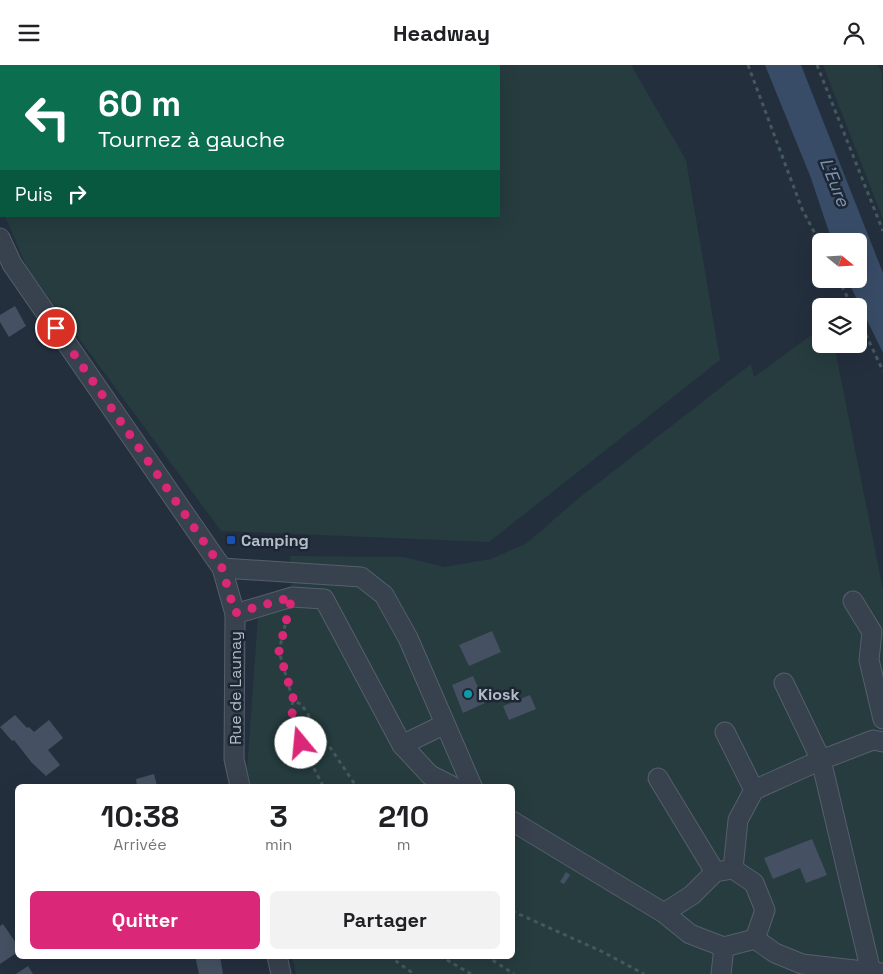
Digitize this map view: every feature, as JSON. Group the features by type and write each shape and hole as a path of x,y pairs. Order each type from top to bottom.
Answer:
{"street":[{"name":"Rue de Launay","path":"0,239 12,264 222,568 235,613 234,759 240,784"},
{"path":"222,568 362,577 384,595 408,638 471,784"},
{"path":"323,575 324,599 402,745 430,775 448,784"},
{"path":"235,613 292,597 324,599"},
{"path":"853,601 872,632 869,660 883,719"},
{"path":"515,823 664,913 690,934 724,947 755,939 801,969 864,972 821,760 784,683"},
{"path":"402,745 445,724"},
{"path":"725,732 754,790"},
{"path":"664,913 692,895 724,870 738,820 754,790 821,760 873,740 883,742"},
{"path":"658,778 724,870 754,883 765,910 755,939"},
{"path":"722,974 724,947"},
{"path":"278,959 280,974"}],"path":[{"path":"748,65 802,209 815,233"},
{"path":"817,65 883,231"},
{"path":"867,337 883,371"},
{"path":"292,597 279,651 294,701 291,709 301,743 322,784"},
{"path":"294,701 300,704 355,784"},
{"path":"515,912 603,952 644,974"},
{"path":"394,959 414,974"},
{"path":"445,959 471,974"},
{"path":"491,959 514,974"}],"green space":[{"path":"500,65 631,65 686,160 720,360 489,542 221,531 27,268 5,217 500,217"},
{"path":"823,65 878,65 882,73 883,219"},
{"path":"812,335 812,353 836,353 883,590 883,974 296,974 293,959 515,959 515,784 251,784 247,769 258,617 292,605 290,556 404,557 444,567 491,559 527,543 579,498 751,364 754,377"}],"water":[{"name":"L'Eure","path":"765,65 801,65 867,233 829,233 811,178"},
{"path":"868,235 883,273 883,353 867,320 867,298 856,298 851,288 868,287"}],"building":[{"path":"15,306 26,326 9,337 0,322 0,315"},
{"path":"492,631 501,652 469,666 459,645"},
{"name":"Kiosk","path":"473,676 485,703 463,713 452,685"},
{"path":"530,695 536,709 509,720 503,706"},
{"path":"15,715 27,728 29,727 34,732 49,720 63,738 48,750 60,765 46,776 0,727"},
{"path":"154,774 156,784 137,784 136,779"},
{"path":"812,839 827,875 806,883 800,868 773,879 764,858"},
{"path":"566,872 570,875 564,884 560,882"},
{"path":"3,924 15,942 15,954 0,964 0,926"},
{"path":"196,959 220,959 223,974 199,974"},
{"path":"28,966 33,974 16,974"}],"place":[{"name":"Camping","path":"231,540"},
{"name":"Kiosk","path":"468,694"}],"route":[{"path":"56,328 222,568 235,613 292,597 279,651 294,701 291,709 301,743"}]}
